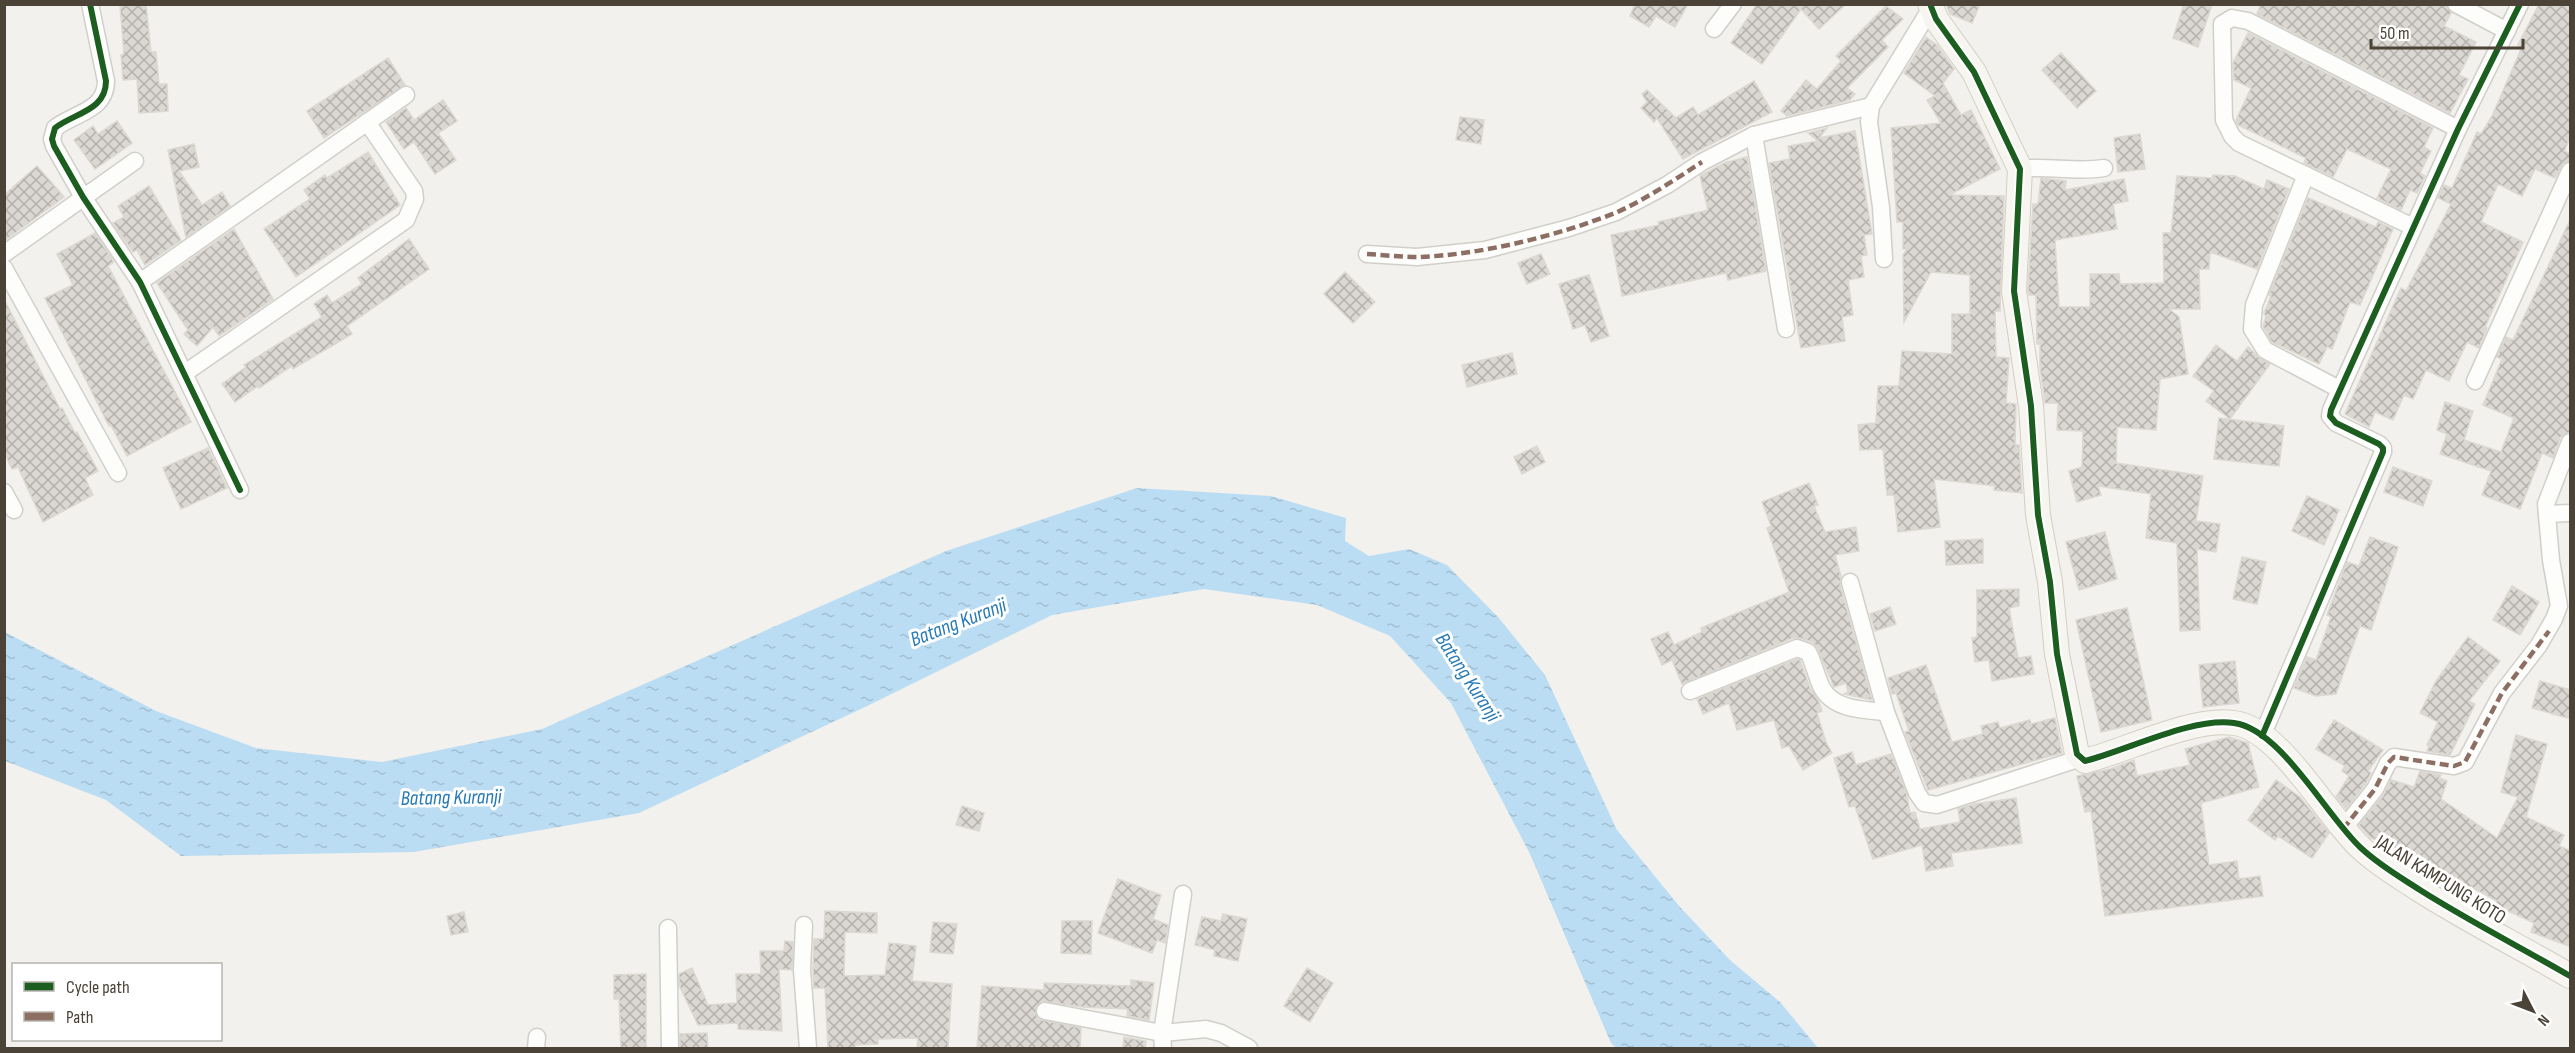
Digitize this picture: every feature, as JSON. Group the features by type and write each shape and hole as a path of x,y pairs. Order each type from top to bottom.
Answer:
{"street":[{"path":"90,4 106,81 105,95 93,106 55,128 52,139 83,197 140,282 240,490"},
{"path":"1714,29 1733,4"},
{"path":"2456,4 2507,31"},
{"path":"2262,736 2383,452 2379,444 2332,420 2331,410 2458,129 2520,4"},
{"path":"1884,259 1881,207 1869,122 1871,106 1930,6 1974,72 2020,169 2014,291 2031,406 2038,515 2050,582 2057,654 2077,754 2086,759"},
{"path":"2413,227 2239,143 2227,128 2224,120 2221,29 2226,20 2232,18 2248,21 2458,129"},
{"path":"140,282 406,95"},
{"path":"1367,254 1417,257 1485,250 1569,228 1616,212 1754,135 1871,106"},
{"path":"185,373 406,220 415,199 414,191 367,122"},
{"path":"1754,135 1786,329"},
{"path":"4,255 135,160"},
{"path":"2020,169 2038,167 2081,172 2104,168"},
{"path":"2475,381 2570,173"},
{"path":"2306,175 2254,304 2252,329 2265,350 2339,389"},
{"path":"4,268 118,473"},
{"path":"2343,829 2375,789 2388,763 2394,757 2454,766 2465,762 2502,693 2539,645 2559,606 2551,560 2546,504 2571,442"},
{"path":"4,492 14,510"},
{"path":"2547,514 2571,513"},
{"path":"1850,582 1886,712 1923,803 1929,805 2086,759"},
{"path":"1690,691 1797,648 1808,652 1822,688 1836,702 1860,709 1886,712"},
{"name":"JALAN KAMPUNG KOTO","path":"2086,759 2197,725 2233,723 2248,726 2262,736 2302,774 2343,829 2361,848 2396,875 2455,912 2571,975"},
{"path":"1163,1041 1183,894"},
{"path":"804,926 802,970 808,1048"},
{"path":"668,928 670,1048"},
{"path":"1045,1011 1163,1041 1206,1029 1221,1033 1249,1048"}],"water":[{"name":"Batang Kuranji","path":"1137,488 1271,496 1346,518 1345,541 1369,556 1409,549 1447,565 1498,617 1545,675 1617,830 1680,907 1731,961 1780,1002 1818,1048 1616,1048 1611,1043 1530,854 1451,703 1390,636 1317,605 1204,589 1052,615 863,708 639,813 414,852 181,856 106,800 5,761 5,632 156,711 256,748 382,762 542,729 946,551"}],"building":[{"path":"146,4 151,52 156,52 159,84 167,84 168,111 139,113 137,79 123,80 121,55 124,54 120,6"},
{"path":"1635,4 1688,4 1675,27 1656,16 1649,27 1630,16"},
{"path":"1757,4 1846,4 1819,29 1801,9 1762,64 1731,43"},
{"path":"1946,4 1980,4 1972,23 1950,14"},
{"path":"2184,4 2212,4 2198,47 2173,38"},
{"path":"2261,4 2446,4 2451,13 2444,26 2476,42 2459,75 2468,79 2450,113 2257,14"},
{"path":"2539,4 2571,4 2571,136 2564,151 2571,154 2571,161 2563,163 2555,178 2535,169 2522,196 2498,184 2481,222 2523,242 2485,327 2487,328 2479,348 2467,342 2449,381 2426,370 2413,399 2404,395 2393,420 2375,412 2369,427 2345,414 2401,288 2406,291 2451,204 2438,198 2444,185 2452,188 2477,132 2481,134 2492,116 2522,47 2518,45"},
{"path":"1886,6 1903,19 1882,40 1888,47 1847,88 1855,94 1850,100 1787,116 1781,111 1806,80 1817,89 1841,61 1836,56"},
{"path":"2248,33 2433,128 2424,147 2431,151 2420,173 2425,176 2417,193 2410,190 2401,210 2377,198 2391,169 2347,149 2333,177 2304,163 2306,158 2238,125 2236,120 2251,88 2234,80 2233,63"},
{"path":"1926,37 1937,45 1954,69 1943,83 1961,115 1971,110 2000,169 1949,195 2004,196 2000,311 1995,311 1996,357 2009,358 2006,403 2016,404 2015,445 2019,445 2022,493 1994,490 1995,486 1934,479 1940,527 1898,532 1894,495 1887,495 1883,449 1860,450 1858,425 1876,423 1878,386 1899,386 1902,351 1952,354 1952,314 1970,314 1970,275 1931,272 1904,322 1903,255 1907,249 1903,249 1903,222 1897,222 1891,128 1941,123 1927,100 1935,96 1904,73"},
{"path":"2061,53 2096,91 2077,108 2042,70"},
{"path":"388,58 405,85 324,138 307,111"},
{"path":"1754,81 1772,112 1683,159 1657,118 1654,122 1641,108 1647,102 1642,94 1647,90 1676,118 1693,107 1698,115"},
{"path":"443,100 457,121 438,133 456,160 435,174 414,142 404,149 386,122 406,108 414,120"},
{"path":"1460,117 1484,120 1481,144 1456,140"},
{"path":"117,121 132,143 95,169 74,140 93,126 98,134"},
{"path":"1827,128 1819,138 1855,131 1872,234 1864,235 1867,255 1861,256 1864,277 1848,280 1853,315 1842,317 1845,341 1801,348 1769,163 1790,159 1788,146 1818,141 1808,133"},
{"path":"2140,134 2145,169 2118,172 2114,138"},
{"path":"194,144 199,167 179,171 202,205 222,192 230,206 186,237 168,150"},
{"path":"368,152 400,205 296,277 264,229 310,199 304,190 325,175 327,178"},
{"path":"1747,157 1766,271 1728,280 1726,273 1622,296 1611,235 1659,225 1658,222 1708,210 1700,176 1724,163"},
{"path":"37,166 64,197 4,241 4,195"},
{"path":"2213,175 2235,176 2264,189 2267,180 2289,189 2257,269 2210,252 2209,269 2199,269 2200,309 2169,309 2179,317 2188,374 2160,379 2156,430 2117,427 2116,463 2203,476 2196,521 2220,524 2216,552 2197,549 2200,630 2180,631 2177,543 2146,538 2151,494 2098,486 2101,495 2077,502 2069,471 2082,467 2083,431 2057,430 2058,403 2045,403 2040,367 2040,344 2037,344 2036,295 2029,295 2028,290 2033,204 2038,204 2041,178 2066,181 2065,190 2124,179 2128,201 2113,204 2117,229 2055,240 2059,307 2090,307 2090,274 2119,274 2120,284 2164,283 2163,233 2171,233 2177,176 2212,178"},
{"path":"149,186 181,240 145,265 137,250 133,252 113,223 124,217 118,206"},
{"path":"2308,198 2376,227 2378,222 2393,229 2360,305 2350,302 2332,349 2327,347 2319,364 2272,342 2263,326 2266,317 2264,313 2271,296 2269,295"},
{"path":"2571,218 2571,432 2560,438 2553,458 2542,453 2520,509 2482,495 2491,471 2440,454 2447,434 2437,430 2445,402 2473,411 2464,440 2501,452 2514,418 2483,405 2502,359 2497,357 2506,337 2513,340"},
{"path":"234,229 273,299 219,336 213,327 197,346 184,334 188,330 157,283"},
{"path":"95,233 114,262 108,266 191,422 127,456 111,425 109,426 45,298 73,285 57,254"},
{"path":"409,239 429,269 347,326 352,334 293,369 292,366 235,402 222,384 246,367 244,365 322,317 314,304 327,295 332,303 362,284 358,278"},
{"path":"1541,254 1550,274 1527,284 1518,263"},
{"path":"1345,272 1375,302 1353,323 1324,294"},
{"path":"1589,275 1609,336 1591,342 1585,325 1573,329 1559,284"},
{"path":"4,299 60,409 62,408 75,433 77,432 98,471 85,478 93,495 43,522 18,467 12,469 4,452"},
{"path":"2216,345 2237,361 2248,347 2260,359 2270,364 2230,419 2206,401 2214,391 2193,376"},
{"path":"1512,353 1517,374 1467,387 1462,365"},
{"path":"2219,418 2284,426 2279,466 2214,459"},
{"path":"1537,446 1545,462 1522,474 1514,457"},
{"path":"208,448 227,488 181,509 163,468"},
{"path":"2393,467 2432,481 2423,506 2384,492"},
{"path":"1809,483 1818,505 1814,506 1825,532 1856,527 1859,551 1835,555 1841,576 1840,585 1872,700 1844,694 1848,692 1846,683 1834,687 1817,647 1812,642 1800,638 1793,638 1682,684 1672,660 1662,665 1651,639 1668,632 1674,645 1702,632 1701,628 1789,592 1767,528 1771,526 1762,502"},
{"path":"2307,496 2339,510 2324,545 2292,531"},
{"path":"2105,532 2117,579 2079,590 2066,542"},
{"path":"2370,537 2398,547 2371,630 2360,626 2336,694 2316,696 2294,688 2307,657 2316,660 2331,617 2327,615 2347,562 2359,566"},
{"path":"1983,539 1983,563 1946,565 1945,541"},
{"path":"2242,557 2266,562 2257,604 2233,599"},
{"path":"2512,586 2539,602 2520,635 2493,620"},
{"path":"2019,589 2019,606 2009,608 2018,658 2031,656 2034,674 1992,681 1989,660 1975,662 1972,638 1977,637 1977,590"},
{"path":"1890,607 1896,624 1875,631 1870,614"},
{"path":"2127,608 2152,720 2101,732 2076,620"},
{"path":"2468,637 2500,661 2469,701 2475,704 2450,755 2427,751 2429,746 2427,745 2438,722 2420,713 2436,681"},
{"path":"1797,659 1800,660 1810,688 1819,702 1822,711 1817,713 1832,753 1803,770 1789,746 1782,748 1774,720 1737,730 1729,703 1703,714 1697,699"},
{"path":"2235,661 2239,703 2203,707 2199,665"},
{"path":"1926,665 1952,742 1983,734 1981,726 1998,722 2000,728 2030,720 2031,724 2055,718 2062,753 1928,790 1905,732 1909,731 1896,693 1892,694 1888,678"},
{"path":"2540,681 2571,690 2571,719 2532,708"},
{"path":"2334,720 2383,750 2368,771 2371,773 2366,783 2346,809 2336,797 2349,776 2342,771 2345,766 2316,749"},
{"path":"2516,735 2547,744 2526,817 2564,835 2559,846 2571,851 2571,947 2531,932 2534,923 2495,905 2497,901 2471,887 2464,898 2409,862 2408,865 2398,859 2388,852 2390,845 2371,838 2359,825 2383,796 2391,780 2414,787 2420,771 2441,775 2439,778 2447,781 2441,799 2497,838 2518,797 2501,792"},
{"path":"2229,737 2248,743 2259,787 2201,803 2209,865 2237,861 2239,879 2260,876 2263,896 2105,916 2091,811 2085,812 2077,776 2110,769 2134,760 2137,776 2190,765 2185,749"},
{"path":"1852,752 1856,765 1891,754 1907,795 1910,813 1915,812 1920,829 1960,822 1958,809 1974,804 2016,798 2022,843 1951,853 1953,866 1926,871 1922,845 1873,859 1855,806 1849,807 1834,758"},
{"path":"2276,780 2300,797 2329,833 2312,858 2278,836 2275,840 2248,820"},
{"path":"962,806 984,813 979,831 956,825"},
{"path":"1118,879 1161,895 1153,919 1168,925 1165,943 1157,940 1152,953 1098,933"},
{"path":"825,911 877,913 877,933 845,932 844,976 885,975 889,943 916,946 912,981 952,984 948,1048 917,1048 918,1038 878,1039 878,1044 855,1045 855,1048 828,1048 825,988 814,988 813,970 814,939 824,939"},
{"path":"464,912 468,932 451,935 447,916"},
{"path":"1223,914 1247,919 1238,961 1214,956 1215,950 1195,945 1202,917 1221,921"},
{"path":"1062,921 1092,921 1091,954 1061,953"},
{"path":"933,922 957,924 953,954 930,952"},
{"path":"785,941 793,942 792,970 779,969 782,1031 738,1029 738,1023 698,1025 679,985 679,974 692,968 708,1005 737,1003 736,974 761,974 760,951 784,951"},
{"path":"1307,968 1333,983 1310,1022 1284,1006"},
{"path":"646,974 646,1048 621,1048 619,999 614,999 614,975"},
{"path":"1131,980 1154,983 1149,1020 1127,1016 1128,1009 1083,1007 1042,1001 1035,1008 1038,1019 1081,1028 1080,1048 977,1048 982,986 1044,990 1044,983 1131,986"},
{"path":"707,1033 708,1048 680,1048 680,1034"},
{"path":"1124,1037 1146,1041 1145,1048 1123,1048"}],"marked path":[{"path":"1367,254 1412,257 1467,253 1544,237 1626,208 1702,162"},
{"path":"2343,829 2375,789 2388,763 2394,757 2454,766 2465,762 2502,693 2549,631"}],"cycle path":[{"path":"90,4 106,81 105,91 95,105 55,128 52,139 54,146 83,197 140,282 240,490"},
{"path":"1930,4 1936,19 1974,72 2020,169 2014,291 2031,406 2038,515 2050,582 2057,654 2077,754 2085,761 2180,729 2217,722 2234,723 2252,729 2286,757 2348,834 2375,860 2438,901 2570,976"},
{"path":"2262,736 2383,452 2379,444 2336,423 2330,416 2331,410 2458,129 2520,4"}]}
